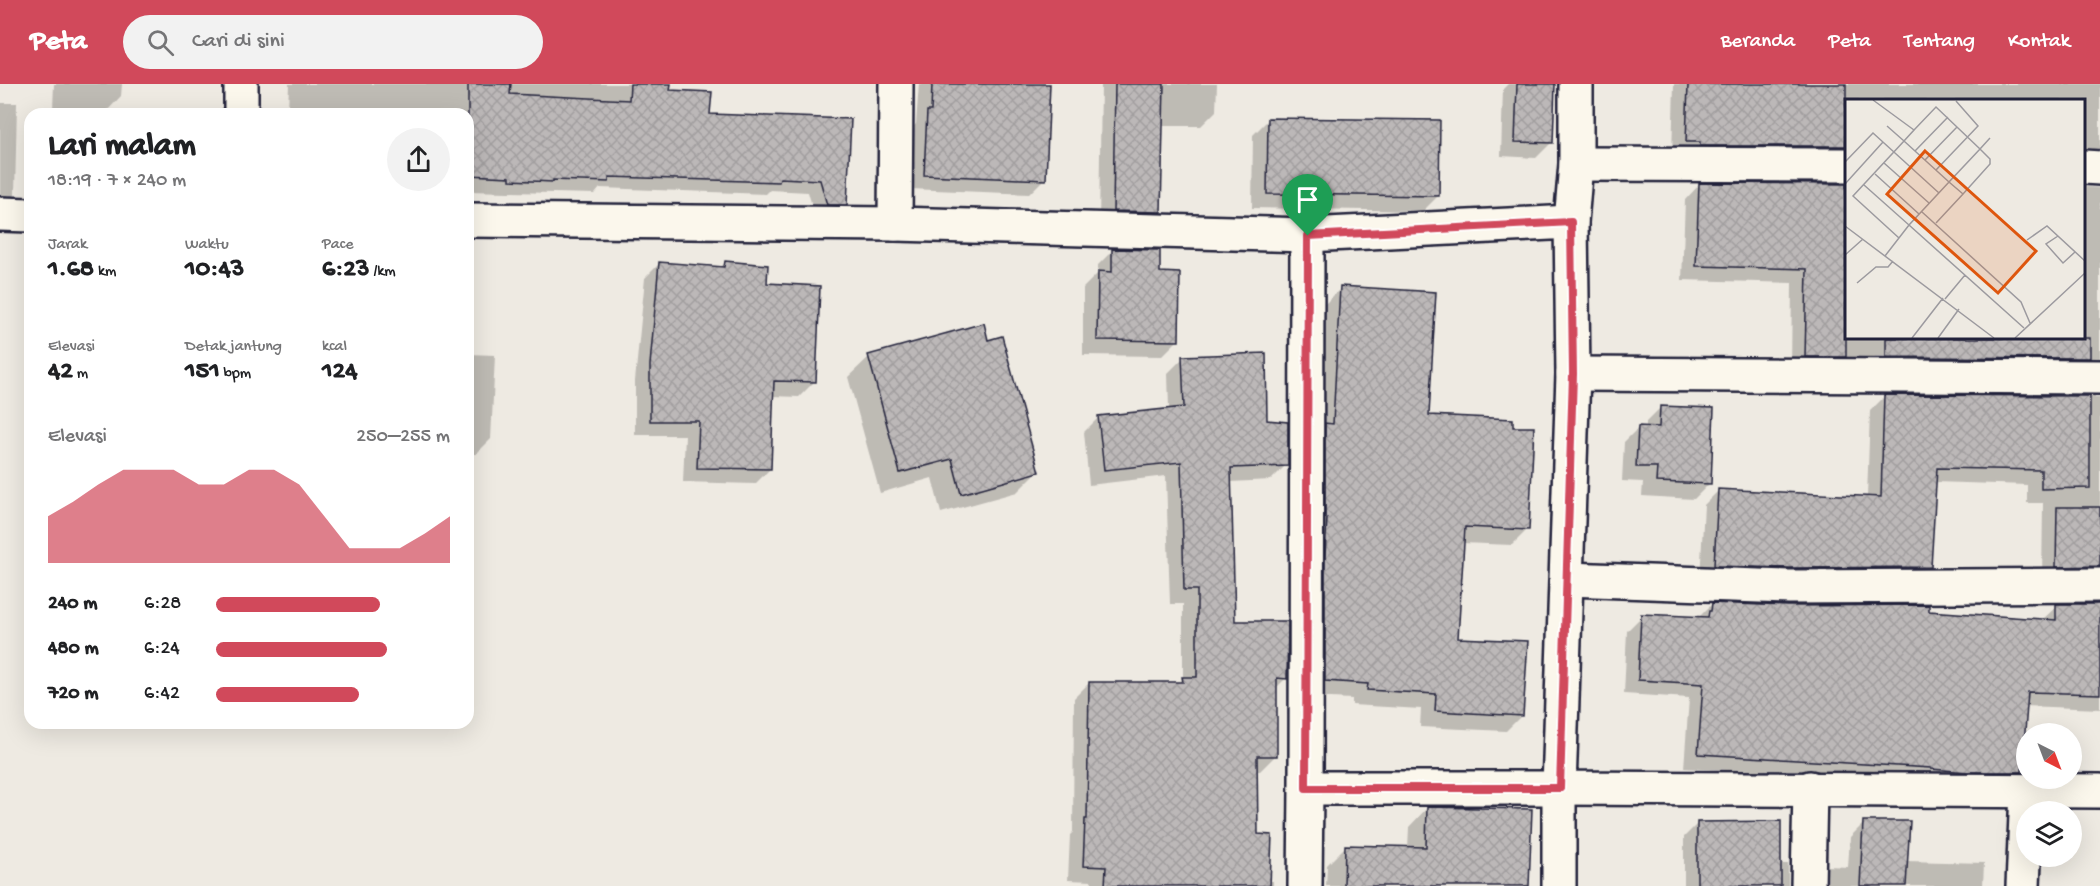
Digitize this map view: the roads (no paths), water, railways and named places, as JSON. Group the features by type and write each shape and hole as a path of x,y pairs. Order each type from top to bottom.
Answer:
{"street":[{"path":"241,84 241,108"},
{"path":"895,224 896,84"},
{"path":"1559,886 1573,374 1571,222 1576,164 1576,84"},
{"path":"1576,164 1845,165"},
{"path":"2085,167 2100,168"},
{"path":"0,214 24,214"},
{"path":"474,220 895,224 1308,236 1571,222"},
{"path":"1305,886 1308,236"},
{"path":"1573,374 2100,377"},
{"path":"1567,579 1789,587 2100,585"},
{"path":"1306,788 1810,788 2100,791"},
{"path":"1808,886 1810,788"},
{"path":"2023,886 2026,791"}]}
